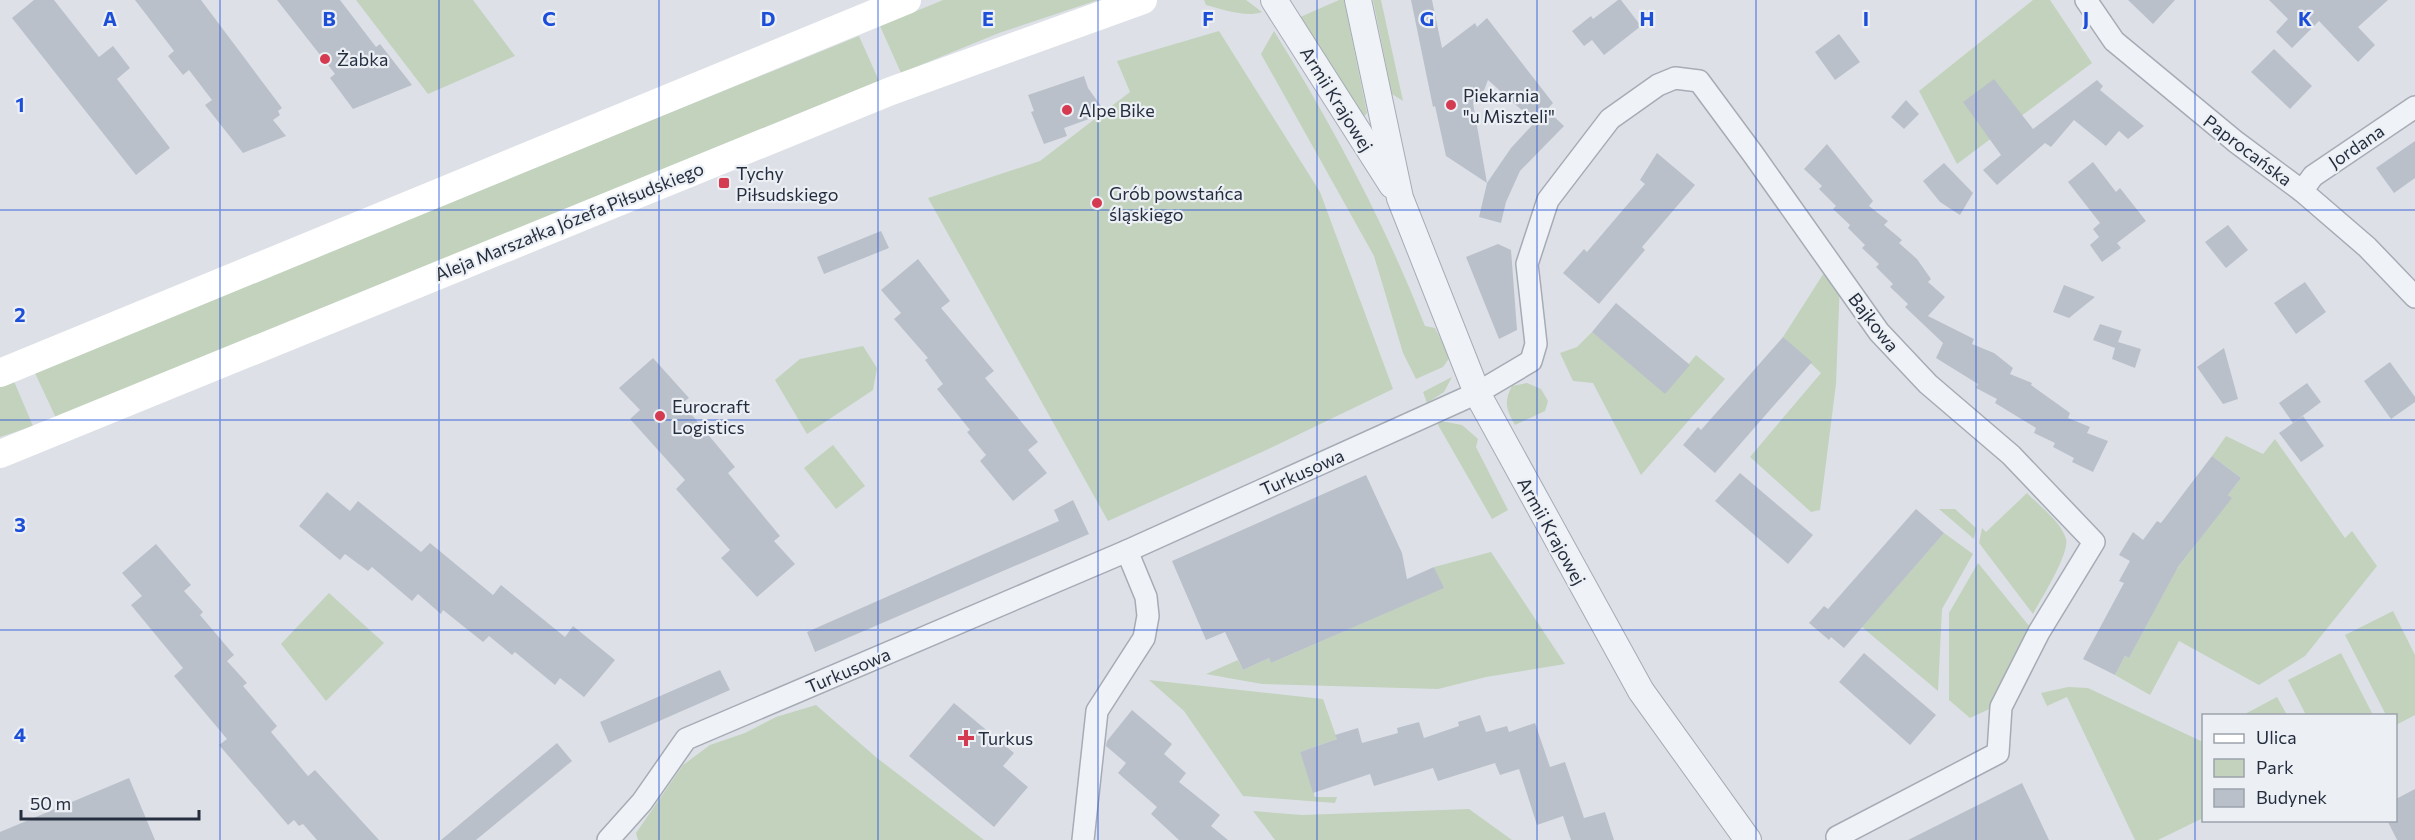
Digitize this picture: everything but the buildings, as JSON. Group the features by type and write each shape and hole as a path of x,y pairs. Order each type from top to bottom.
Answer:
{"main road":[{"path":"0,373 907,0"},
{"name":"Aleja Marszałka Józefa Piłsudskiego","path":"0,454 891,91 1143,0"}],"street":[{"path":"1258,0 1279,8"},
{"name":"Armii Krajowej","path":"1358,0 1400,198 1477,393 1641,691 1748,840"},
{"name":"Paprocańska","path":"2086,0 2114,41 2228,135 2302,191 2367,247 2415,297"},
{"name":"Armii Krajowej","path":"1279,8 1400,198"},
{"name":"Bajkowa","path":"1477,393 1531,361 1536,344 1527,264 1548,200 1610,119 1658,85 1675,78 1699,81 1879,332 1928,384 2011,455 2094,542 2039,632 2001,707 1998,753 1837,837"},
{"name":"Jordana","path":"2302,191 2313,176 2415,106"},
{"name":"Turkusowa","path":"608,840 642,802 686,739 1127,551 1477,393"},
{"path":"1083,840 1096,711 1144,638 1148,616 1146,597 1127,551"}],"green space":[{"path":"356,0 473,0 515,56 428,94"},
{"path":"943,0 1098,0 999,33 901,73 880,26"},
{"path":"1204,0 1246,0 1262,12 1249,14 1234,12 1206,5"},
{"path":"1339,0 1344,0 1367,113 1363,118 1298,18"},
{"path":"1373,0 1381,0 1403,101 1392,94"},
{"path":"2033,0 2050,0 2092,63 1957,164 1919,91"},
{"path":"1219,31 1320,192 1393,389 1262,452 1108,521 928,198 1040,161 1130,92 1117,61"},
{"path":"1274,31 1317,103 1375,212 1425,326 1435,328 1450,357 1443,367 1416,379 1403,353 1374,256 1261,54"},
{"path":"859,36 879,81 56,418 34,371"},
{"path":"1827,268 1840,281 1836,384 1820,510 1811,512 1750,457 1821,373 1783,337"},
{"path":"1592,332 1665,393 1696,355 1725,379 1641,475 1593,383 1573,381 1560,353 1577,347"},
{"path":"863,346 877,368 873,390 807,434 775,380 800,359"},
{"path":"1452,377 1444,392 1427,403 1423,392"},
{"path":"13,379 33,426 0,437 0,385"},
{"path":"1527,383 1541,389 1548,401 1545,411 1515,425 1508,411 1508,397 1512,386"},
{"path":"1441,421 1462,425 1478,439 1476,447 1508,510 1492,519 1437,423"},
{"path":"2226,436 2263,454 2275,439 2345,538 2352,531 2377,566 2305,656 2259,685 2179,641 2150,695 2115,675 2125,656 2129,658 2176,570 2231,498 2228,495 2241,478 2212,456"},
{"path":"833,445 865,486 836,509 804,468"},
{"path":"2027,493 2055,520 2066,539 2064,555 2033,614 1979,543 1982,528 1986,532"},
{"path":"1939,509 1955,509 1976,528 1974,539"},
{"path":"1944,533 1973,554 1942,609 1938,691 1862,627"},
{"path":"1491,552 1565,664 1486,677 1438,689 1262,684 1206,674 1238,660 1243,670 1269,658 1271,663 1443,588 1434,567"},
{"path":"1978,563 2034,632 1998,705 1970,718 1949,700 1949,613"},
{"path":"329,593 384,643 326,701 281,644"},
{"path":"2393,611 2415,655 2415,715 2397,724 2397,714 2385,714 2345,635"},
{"path":"2341,653 2372,714 2305,714 2288,680"},
{"path":"1149,680 1323,699 1337,739 1300,752 1315,797 1337,797 1335,803 1243,796 1184,711"},
{"path":"2068,687 2088,688 2202,742 2202,818 2158,840 2135,840 2067,697 2047,706 2041,693"},
{"path":"2277,697 2286,714 2245,714"},
{"path":"816,705 877,758 984,840 638,840 636,833 683,765 710,745 745,733 776,717"},
{"path":"1469,809 1512,840 1275,840 1253,811 1302,815"}],"place":[{"name":"Żabka","path":"325,59"},
{"name":"Piekarnia \"u Miszteli\"","path":"1451,105"},
{"name":"Alpe Bike","path":"1067,110"},
{"name":"Tychy Piłsudskiego","path":"724,183"},
{"name":"Grób powstańca śląskiego","path":"1097,203"},
{"name":"Eurocraft Logistics","path":"660,416"},
{"name":"Turkus","path":"966,738"}]}
